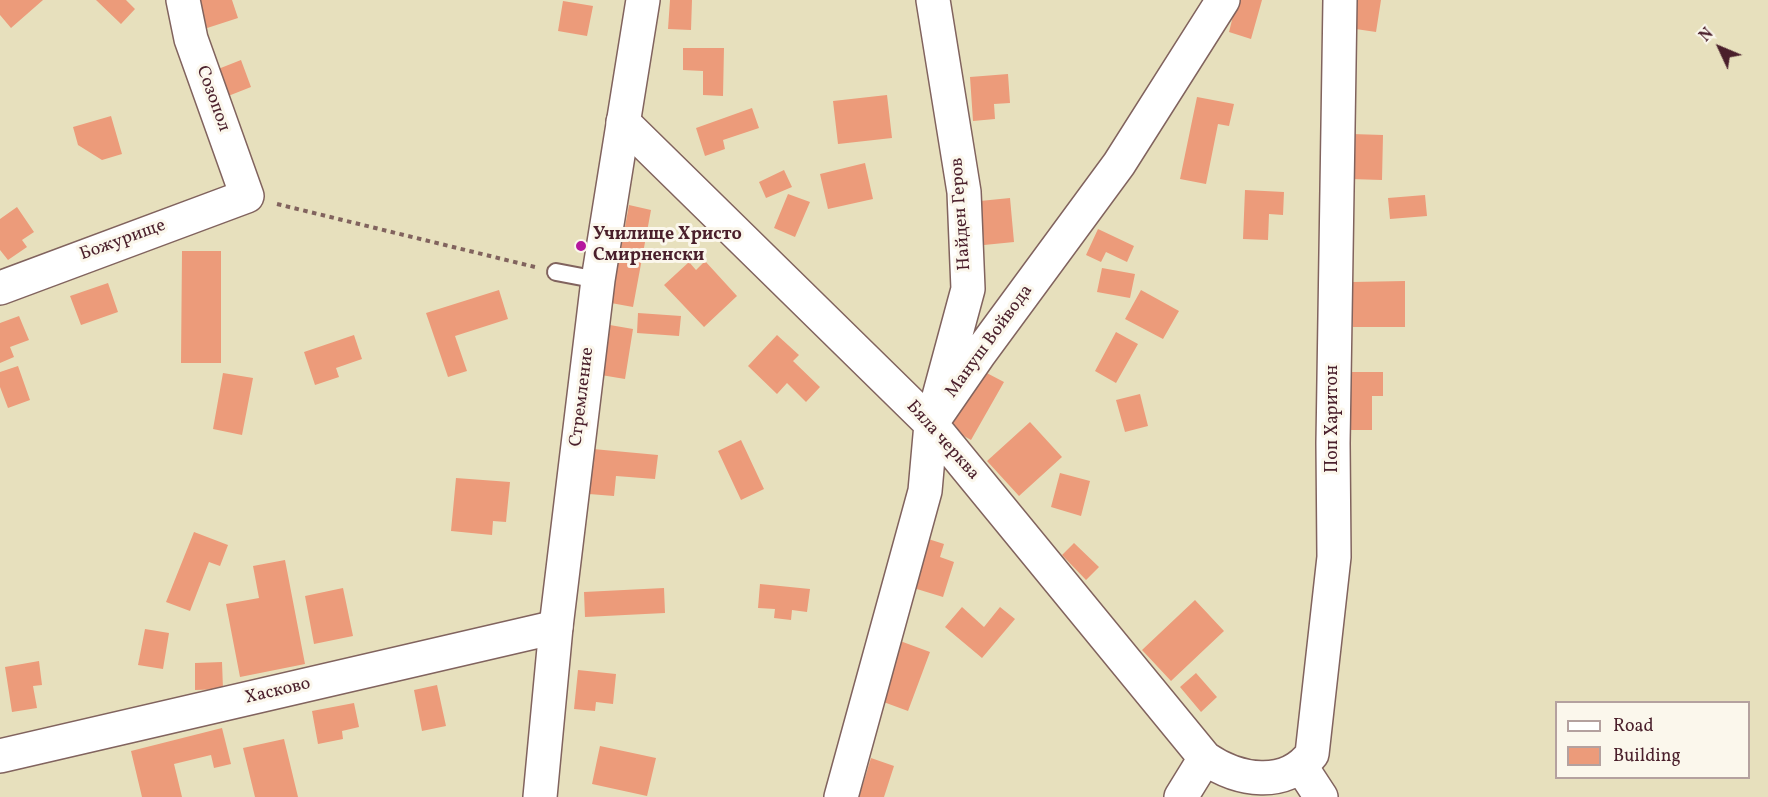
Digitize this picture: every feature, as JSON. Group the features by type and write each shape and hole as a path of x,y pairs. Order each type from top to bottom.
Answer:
{"street":[{"name":"Созопол","path":"183,0 191,39 247,196"},
{"name":"Стремление","path":"540,797 556,627 598,280 642,0"},
{"name":"Найден Геров","path":"931,424 968,289 964,192 933,0"},
{"name":"Мануш Войвода","path":"841,797 925,491 931,424 980,353 1119,164 1223,0"},
{"name":"Поп Харитон","path":"1302,768 1312,754 1334,557 1333,443 1340,0"},
{"name":"Бяла черква","path":"623,122 931,424 1206,758 1241,787"},
{"name":"Божурище","path":"0,288 247,196"},
{"name":"Хасково","path":"0,756 556,627"},
{"path":"1181,797 1206,758"},
{"path":"1241,787 1281,777 1302,768 1321,797"}],"lane":[{"path":"556,273 598,280"}],"path":[{"path":"247,196 556,273"}],"building":[{"path":"0,0 43,0 11,28 0,15"},
{"path":"96,0 126,0 135,9 121,24"},
{"path":"191,0 232,0 238,18 201,30"},
{"path":"670,0 692,0 691,30 668,29"},
{"path":"1237,0 1262,0 1251,39 1229,32"},
{"path":"1353,0 1381,0 1376,32 1349,28"},
{"path":"563,1 593,6 587,36 558,31"},
{"path":"683,48 724,48 723,96 703,95 703,71 683,70"},
{"path":"241,60 251,87 218,100 208,73"},
{"path":"1008,74 1010,103 994,104 995,119 973,121 970,77"},
{"path":"887,95 892,138 838,144 833,101"},
{"path":"1197,97 1234,104 1229,126 1218,124 1206,184 1180,179"},
{"path":"752,108 759,128 723,140 725,149 705,156 696,128"},
{"path":"111,116 122,154 102,160 78,145 73,127"},
{"path":"1352,134 1383,135 1382,180 1350,179"},
{"path":"865,163 873,199 828,209 820,174"},
{"path":"784,170 792,187 766,198 759,182"},
{"path":"1245,190 1284,192 1283,215 1269,214 1268,240 1243,239"},
{"path":"788,194 810,202 795,237 774,228"},
{"path":"1425,195 1427,216 1390,219 1388,198"},
{"path":"1010,198 1014,242 984,245 980,201"},
{"path":"629,205 651,210 633,307 611,303"},
{"path":"17,207 34,232 22,240 27,247 8,260 0,250 0,219"},
{"path":"1098,229 1134,246 1127,262 1106,252 1101,262 1086,255"},
{"path":"182,251 221,251 221,363 181,363"},
{"path":"705,261 737,296 704,327 664,285 689,262 696,270"},
{"path":"1102,268 1135,274 1130,298 1097,292"},
{"path":"1405,281 1405,327 1353,327 1352,282"},
{"path":"108,283 118,312 81,325 70,296"},
{"path":"499,290 508,319 455,336 467,371 448,377 426,313"},
{"path":"1141,290 1179,311 1163,339 1125,319"},
{"path":"638,313 681,316 679,336 637,333"},
{"path":"19,316 29,340 10,347 14,357 0,363 0,323"},
{"path":"604,324 633,329 625,379 595,374"},
{"path":"1116,332 1138,344 1116,383 1095,371"},
{"path":"354,335 362,359 336,368 339,377 315,385 304,352"},
{"path":"777,335 799,355 793,361 820,387 806,402 787,383 777,394 748,366"},
{"path":"18,366 30,400 8,408 0,387 0,372"},
{"path":"981,370 1004,382 971,440 948,427"},
{"path":"1349,372 1383,372 1383,396 1372,396 1372,430 1348,430"},
{"path":"223,373 253,378 242,435 213,429"},
{"path":"1140,394 1148,426 1125,432 1116,400"},
{"path":"1030,422 1062,457 1019,496 987,461"},
{"path":"741,440 764,489 741,500 718,451"},
{"path":"593,449 658,455 655,479 616,476 614,496 589,494"},
{"path":"1060,473 1090,481 1081,516 1051,507"},
{"path":"456,478 510,482 506,522 493,521 492,535 451,531"},
{"path":"194,532 228,545 220,566 209,562 190,611 166,602"},
{"path":"922,537 944,544 940,557 954,562 943,597 907,586"},
{"path":"1074,543 1099,567 1086,580 1062,555"},
{"path":"285,560 305,664 240,677 226,604 259,598 253,566"},
{"path":"760,584 810,589 807,612 792,610 791,620 774,618 775,609 758,608"},
{"path":"343,588 353,636 314,644 305,596"},
{"path":"664,588 665,613 585,617 584,592"},
{"path":"1195,600 1224,631 1171,681 1142,650"},
{"path":"962,607 984,627 1000,607 1015,619 982,658 945,627"},
{"path":"145,629 169,633 163,669 138,665"},
{"path":"892,638 930,652 908,711 870,697"},
{"path":"39,661 42,685 33,686 37,708 12,712 5,667"},
{"path":"222,662 223,689 195,690 195,663"},
{"path":"578,670 616,674 613,704 596,702 595,711 574,709"},
{"path":"1196,673 1217,697 1201,712 1180,687"},
{"path":"437,685 446,726 422,731 414,690"},
{"path":"354,703 359,727 342,731 343,739 318,744 312,711"},
{"path":"222,728 231,764 214,768 211,755 174,764 182,797 142,797 131,751"},
{"path":"284,739 298,797 255,797 243,748"},
{"path":"600,746 656,758 647,796 592,784"},
{"path":"871,758 894,766 884,797 859,797"}],"place":[{"name":"Училище Христо Смирненски","path":"581,246"}]}
